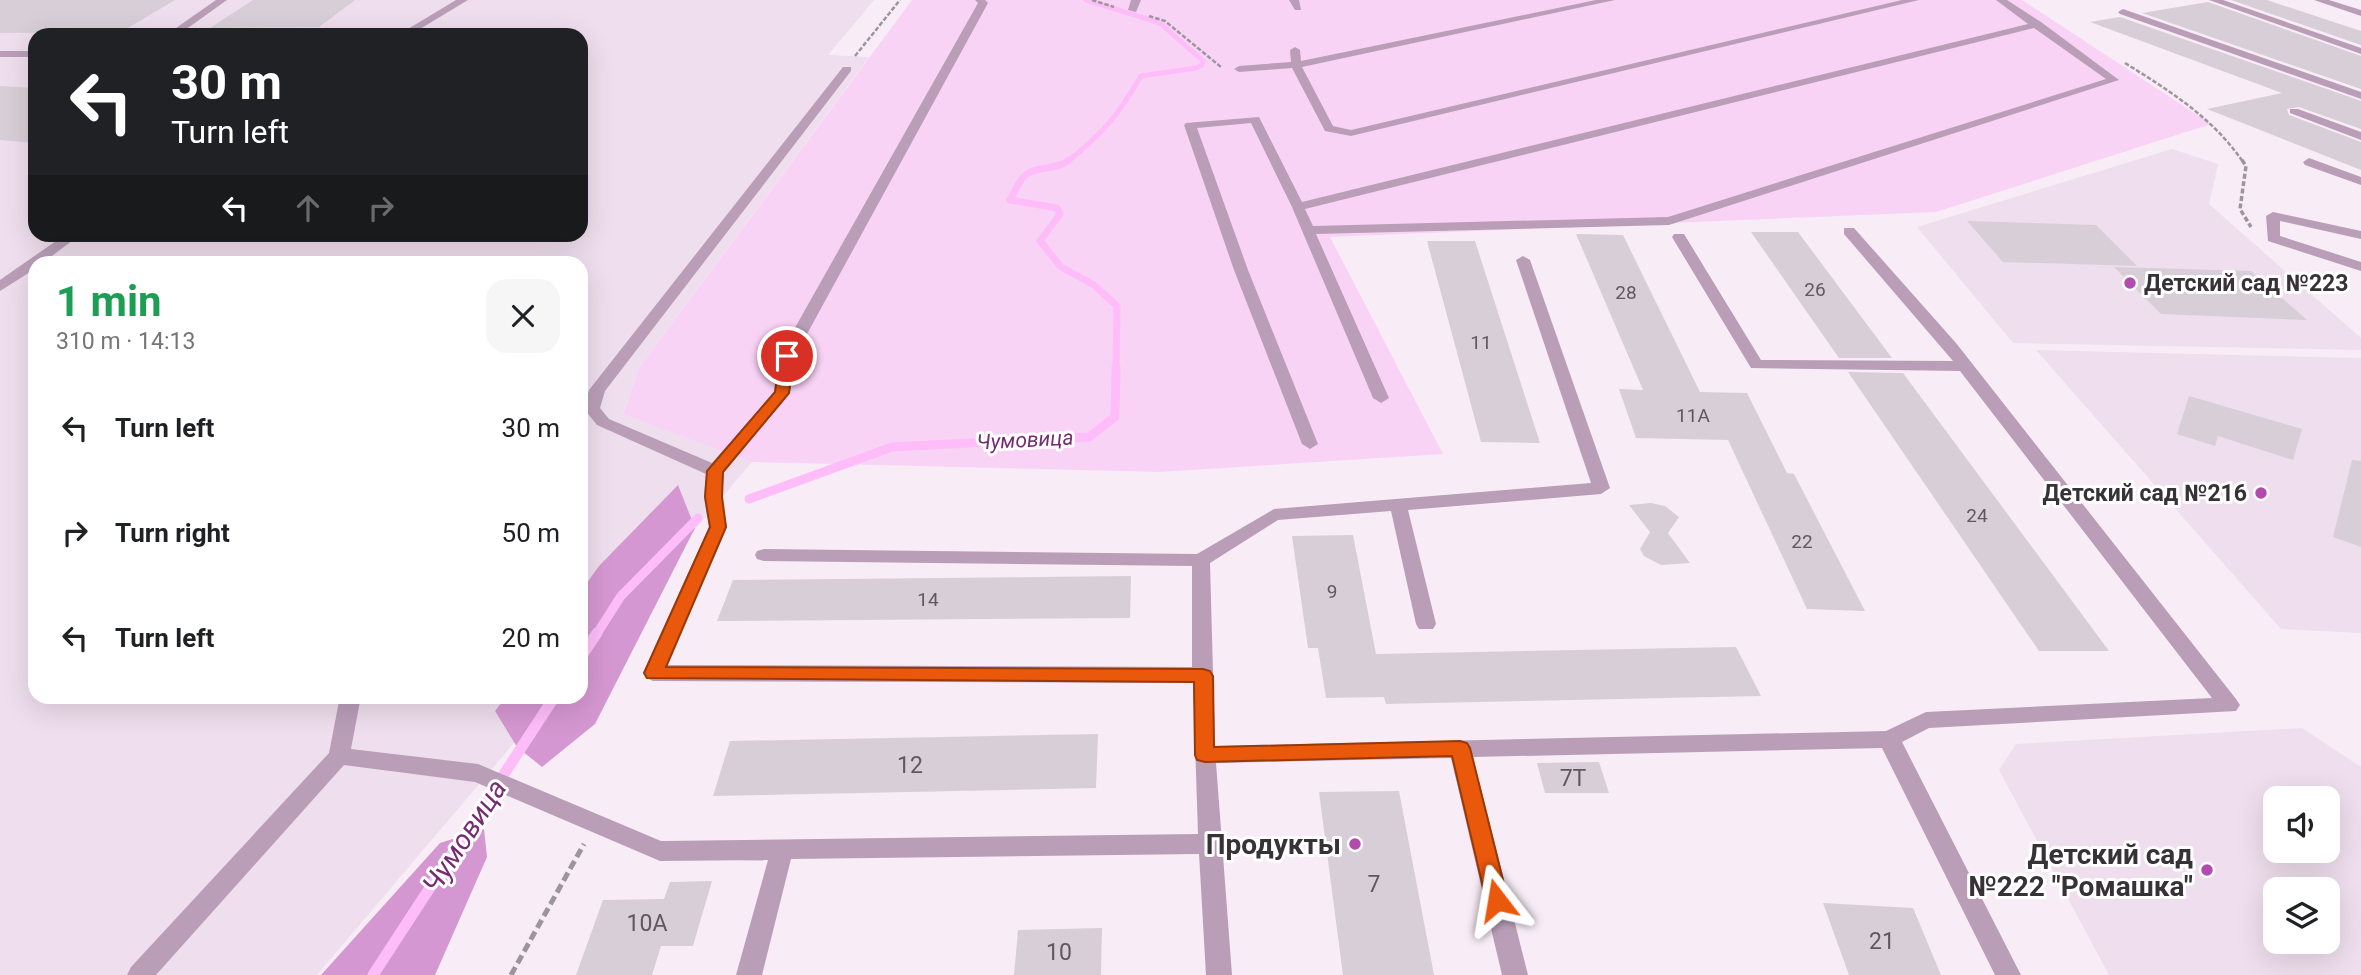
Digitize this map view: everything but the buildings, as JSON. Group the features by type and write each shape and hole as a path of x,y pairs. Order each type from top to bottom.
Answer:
{"street":[{"path":"181,28 222,0"},
{"path":"415,28 463,0"},
{"path":"980,0 983,3 787,356 782,393 715,471 713,497 718,527 653,673 1203,676"},
{"path":"1239,69 1296,65 1610,0"},
{"path":"1295,50 1296,65 1329,129 1351,133 1914,0"},
{"path":"1307,230 1669,221 2114,80 2001,0"},
{"path":"2214,0 2361,51"},
{"path":"2319,0 2361,13"},
{"path":"2123,12 2361,96"},
{"path":"1298,207 2038,24"},
{"path":"0,54 28,54"},
{"path":"715,471 603,422 592,409 597,390 847,69"},
{"path":"2294,111 2361,136"},
{"path":"1310,443 1241,270 1190,125 1255,120 1298,207 1381,398"},
{"path":"2309,162 2361,181"},
{"path":"2361,235 2273,216 2273,238 2361,267"},
{"path":"1205,755 1889,739 1926,720 2229,705 1951,346 1849,231"},
{"path":"1679,237 1756,365 1964,366"},
{"path":"43,256 63,242"},
{"path":"764,555 1201,560 1273,515 1601,488 1523,260"},
{"path":"0,286 28,267"},
{"path":"1398,504 1426,624"},
{"path":"1201,560 1205,755 1219,975"},
{"path":"140,975 339,756 349,704"},
{"path":"1889,739 2008,975"},
{"path":"1460,748 1515,975"},
{"path":"339,756 478,773 660,851 1210,844"},
{"path":"749,975 782,850"}],"path":[{"path":"847,69 861,46 901,0"},
{"path":"1091,0 1135,5 1165,21 1222,67 1239,69"},
{"path":"2116,56 2211,120 2231,142 2246,166 2240,208 2252,230"},
{"path":"511,975 595,824"}],"shaded area":[{"path":"0,0 874,0 828,55 869,57 639,368 623,413 752,462 588,656 588,256 28,256 28,704 547,704 317,975 0,975"},
{"path":"912,0 2022,0 2211,124 1936,212 1330,237 1443,454 1160,472 752,462 623,414 639,368"},
{"name":"Детский сад №223","path":"2172,149 2218,164 2209,204 2361,338 2361,350 2013,343 1917,227"},
{"name":"Детский сад №216","path":"2036,350 2361,358 2361,633 2281,629"},
{"path":"678,485 695,528 595,724 542,767 517,747 495,711 500,704 588,704 588,581 599,566"},
{"name":"Детский сад №222 \"Ромашка\"","path":"2302,728 2361,767 2361,975 2109,975 1999,770 2016,744"},
{"path":"484,829 487,857 435,975 321,975 440,843"}],"waterway":[{"name":"Чумовица","path":"1067,162 1109,123 1141,76 1196,68 1202,65 1203,61 1160,23 1086,0"},
{"name":"Чумовица","path":"1069,160 1027,174 1010,200 1057,208 1060,214 1040,241 1061,267 1094,285 1117,306 1116,369"},
{"name":"Чумовица","path":"749,499 892,447 1089,437 1115,417 1116,367"},
{"name":"Чумовица","path":"596,635 621,596 698,518"},
{"name":"Чумовица","path":"588,646 597,633"},
{"name":"Чумовица","path":"373,975 550,704"}],"place":[{"name":"Детский сад №223","path":"2130,283"},
{"name":"Детский сад №216","path":"2261,493"},
{"name":"Продукты","path":"1355,844"},
{"name":"Детский сад №222 \"Ромашка\"","path":"2207,870"}],"route":[{"path":"787,356 782,393 715,471 713,497 718,527 653,673 1203,676 1205,755 1460,748 1497,900"}]}
